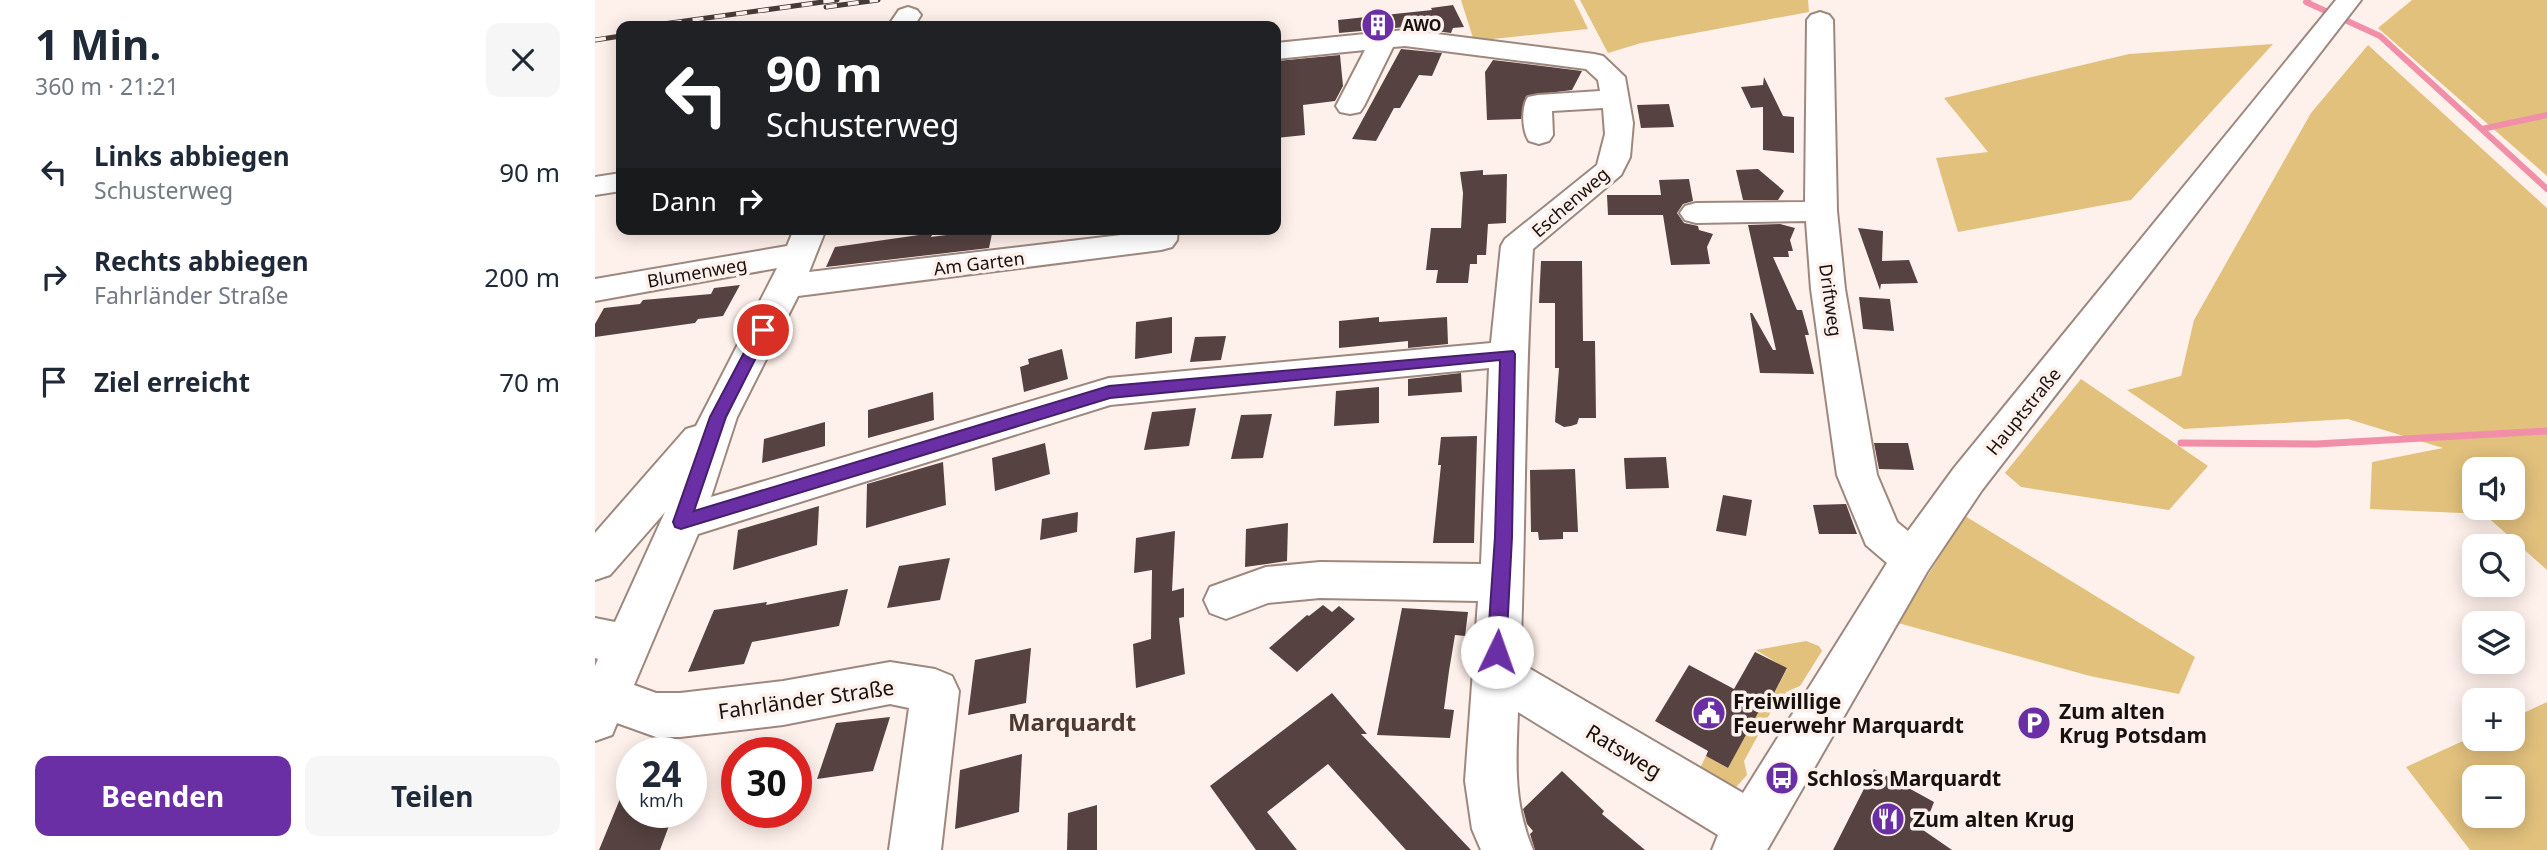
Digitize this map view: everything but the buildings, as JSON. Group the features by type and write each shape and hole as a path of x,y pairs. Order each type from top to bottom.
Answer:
{"street":[{"name":"Hauptstraße","path":"1745,839 1912,559 1968,479 2342,10"},
{"name":"Driftweg","path":"1820,20 1821,211 1828,289 1857,475 1881,533 1912,559"},
{"name":"Eschenweg","path":"1281,50 1405,38 1594,62 1611,77 1621,136 1619,152 1610,169 1517,246 1508,354 1504,537 1490,781 1498,830 1507,850"},
{"path":"1349,106 1383,40"},
{"path":"1539,135 1538,103 1616,99"},
{"path":"595,186 616,183"},
{"path":"1696,213 1821,211"},
{"name":"Am Garten","path":"798,257 1161,240 1161,235"},
{"name":"Blumenweg","path":"595,290 798,257"},
{"name":"Fahrländer Straße","path":"798,257 718,417 681,522 611,642 600,708 680,715 783,703 890,683 935,691 915,850"},
{"path":"681,522 1109,392 1508,354"},
{"path":"595,562 642,510 718,417"},
{"path":"1226,600 1266,585 1320,580 1500,583"},
{"name":"Ratsweg","path":"1496,674 1745,839"}],"shaded area":[{"path":"1461,0 1574,0 1588,29 1474,41"},
{"path":"1580,0 1808,0 1809,12 1641,43 1608,53"},
{"path":"2412,0 2547,0 2547,176 2378,28"},
{"path":"2273,44 2131,200 1958,232 1936,158 1988,152 1944,98 2129,54"},
{"path":"2368,45 2547,208 2547,570 2525,550 2525,534 2506,534 2491,520 2525,520 2525,457 2462,457 2462,513 2370,509 2372,462 2443,448 2348,419 2184,429 2127,390 2181,376 2194,320 2311,113"},
{"path":"2081,379 2208,466 2169,510 2021,487 2005,473"},
{"path":"1965,516 2195,657 2179,694 2090,676 1898,623"},
{"path":"1806,641 1819,646 1822,651 1800,686 1786,692 1780,706 1774,706 1744,761 1747,775 1729,795 1696,776 1706,756 1728,768 1762,704 1760,696 1770,701 1787,669 1756,650"},
{"path":"2547,702 2547,850 2470,850 2406,767 2462,741 2462,751 2525,751 2525,712"}],"waterway":[{"path":"2308,0 2306,2 2380,36 2547,189"},
{"path":"2482,129 2547,115"},
{"path":"2181,443 2317,444 2547,431"}],"railway":[{"path":"685,21 837,0"},
{"path":"826,7 878,0"},
{"path":"595,40 616,37"}],"place":[{"name":"AWO","path":"1378,25"},
{"name":"Freiwillige Feuerwehr Marquardt","path":"1709,713"},
{"name":"Zum alten Krug Potsdam","path":"2034,723"},
{"name":"Schloss Marquardt","path":"1782,778"},
{"name":"Zum alten Krug","path":"1888,819"}],"district":[{"name":"Marquardt","path":"1072,721"}],"route":[{"path":"763,330 718,417 681,522 1109,392 1508,354 1504,537 1497,652"}]}
